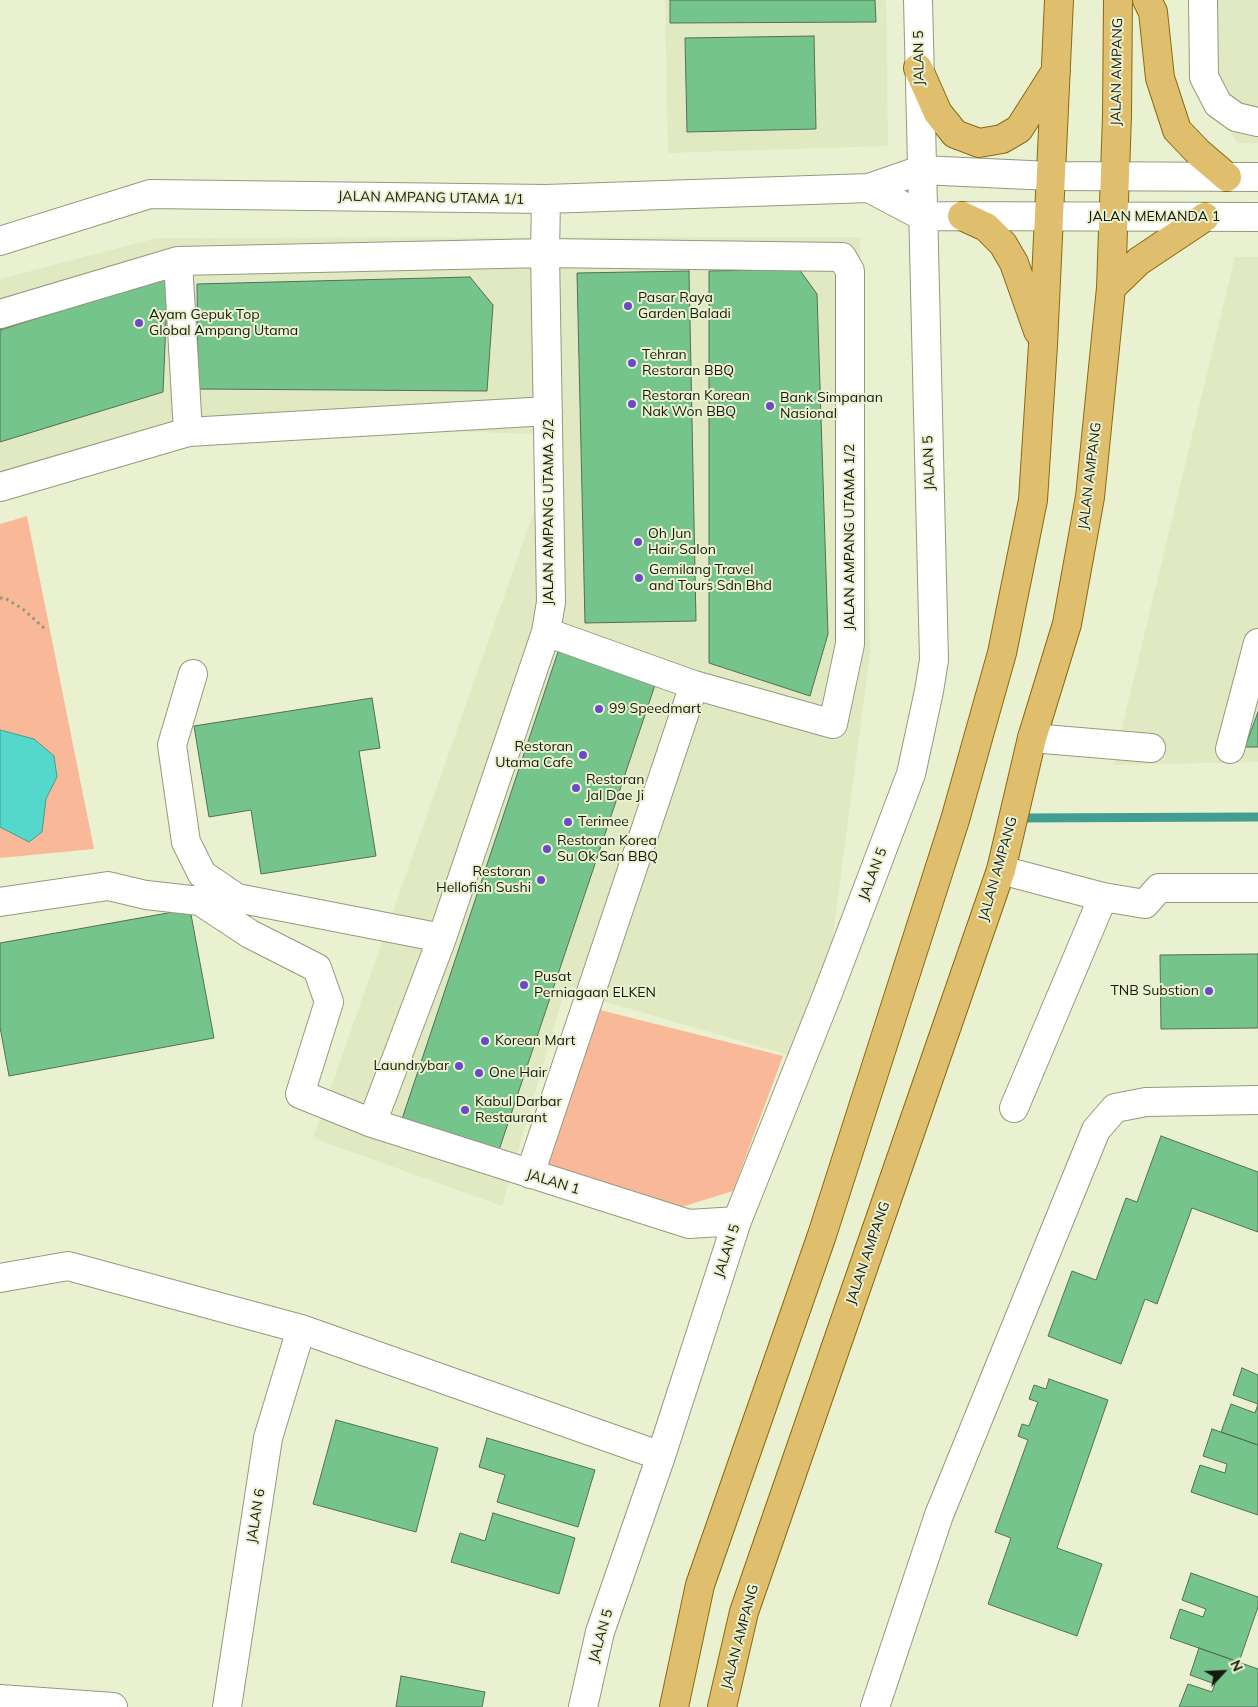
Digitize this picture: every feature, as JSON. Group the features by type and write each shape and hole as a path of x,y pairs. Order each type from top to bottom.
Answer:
{"main road":[{"path":"674,1707 700,1585 825,1225 955,820 1002,653 1033,500 1043,345 1059,0"},
{"name":"JALAN AMPANG","path":"722,1707 744,1612 1001,870 1032,738 1067,624 1090,497 1110,288 1114,217 1118,0"},
{"path":"1147,0 1153,12 1160,78 1177,130 1227,177"},
{"path":"918,68 938,112 955,134 979,143 1002,139 1019,129 1056,70"},
{"path":"962,216 986,227 1003,244 1014,263 1043,345"},
{"path":"1110,288 1139,261 1206,217"}],"street":[{"name":"JALAN 5","path":"583,1707 600,1632 661,1456 737,1221 828,993 911,774 929,691 934,660 918,68 918,0"},
{"path":"1203,0 1204,77 1218,104 1236,117 1258,122"},
{"name":"JALAN AMPANG UTAMA 1/1","path":"0,241 150,194 546,200 869,188 921,170 1051,176"},
{"path":"1051,176 1258,177"},
{"name":"JALAN AMPANG UTAMA 1/1","path":"869,188 922,216 1049,216"},
{"name":"JALAN AMPANG UTAMA 2/2","path":"372,1123 442,938 546,632 551,602 545,253 546,200"},
{"name":"JALAN MEMANDA 1","path":"1049,216 1258,217"},
{"path":"0,314 178,261 545,253"},
{"name":"JALAN AMPANG UTAMA 1/2","path":"545,253 842,257 850,271 850,644 832,724 694,685"},
{"path":"178,261 188,432"},
{"path":"0,487 188,432 548,411"},
{"path":"530,1174 694,685 546,632"},
{"path":"1230,749 1258,643"},
{"path":"192,674 172,745 186,842 202,874 237,898 442,938"},
{"path":"1032,738 1151,748"},
{"path":"1001,870 1103,898 1145,904 1159,888 1258,888"},
{"name":"JALAN 1","path":"0,902 108,886 146,895 200,902 250,934 317,968 329,1002 300,1094 372,1123 689,1224 737,1221"},
{"path":"1014,1108 1103,898"},
{"path":"875,1707 939,1515 1096,1130 1115,1108 1146,1102 1258,1100"},
{"path":"0,1278 68,1266 301,1329 661,1456"},
{"name":"JALAN 6","path":"227,1707 268,1438 301,1329"},
{"path":"0,1700 113,1707"}],"path":[{"path":"0,598 5,598 24,610 45,629"}],"shaded area":[{"path":"665,0 886,0 888,146 668,153"},
{"path":"1191,0 1258,0 1258,143 1237,143 1191,63"},
{"path":"860,237 870,654 816,1063 565,990 502,1206 313,1138 561,435 212,423 0,495 0,279 157,238"},
{"path":"1235,257 1258,257 1258,762 1113,765"},
{"path":"27,516 94,849 0,858 0,524"},
{"path":"596,1009 783,1056 733,1191 675,1209 543,1164"}],"water":[{"path":"0,730 34,739 54,756 57,777 46,799 42,832 29,842 0,827"}],"building":[{"path":"670,0 875,0 876,22 670,23"},
{"path":"814,36 816,129 687,132 685,38"},
{"path":"799,269 817,294 828,634 810,696 709,663 709,271"},
{"path":"689,271 696,621 585,623 577,273"},
{"path":"168,277 163,392 0,442 0,330"},
{"path":"470,277 493,305 487,391 198,389 197,284"},
{"path":"559,649 656,682 497,1156 401,1122"},
{"path":"372,698 380,748 359,751 376,856 261,874 251,810 209,817 194,726"},
{"path":"1258,712 1258,747 1245,747"},
{"path":"190,909 214,1038 9,1076 0,1027 0,943"},
{"name":"TNB Substion","path":"1258,954 1258,1028 1161,1029 1160,955"},
{"path":"1161,1136 1258,1172 1258,1232 1192,1208 1157,1304 1145,1299 1121,1364 1048,1336 1072,1271 1096,1280 1126,1198 1137,1202"},
{"path":"1242,1368 1258,1375 1258,1404 1233,1395"},
{"path":"1049,1379 1108,1400 1057,1548 1102,1564 1077,1636 988,1604 1011,1538 995,1532 1028,1440 1018,1436 1022,1424 1029,1426 1038,1402 1029,1399 1034,1385 1046,1389"},
{"path":"1231,1404 1255,1413 1258,1404 1258,1445 1221,1432"},
{"path":"336,1420 438,1448 416,1532 313,1504"},
{"path":"1212,1429 1258,1445 1258,1515 1191,1492 1200,1465 1225,1473 1227,1464 1203,1456"},
{"path":"487,1438 595,1470 578,1527 497,1502 505,1475 479,1467"},
{"path":"493,1513 575,1538 559,1594 451,1562 460,1533 485,1541"},
{"path":"1191,1573 1258,1597 1258,1607 1239,1662 1170,1638 1180,1609 1203,1617 1206,1609 1182,1600"},
{"path":"1199,1648 1258,1669 1258,1707 1179,1707 1188,1684 1212,1692 1215,1684 1190,1675"},
{"path":"401,1676 485,1692 482,1707 396,1707"}],"waterway":[{"path":"1016,818 1258,817"}],"place":[{"name":"Pasar Raya Garden Baladi","path":"628,306"},
{"name":"Ayam Gepuk Top Global Ampang Utama","path":"139,323"},
{"name":"Tehran Restoran BBQ","path":"632,363"},
{"name":"Restoran Korean Nak Won BBQ","path":"632,404"},
{"name":"Bank Simpanan Nasional","path":"770,406"},
{"name":"Oh Jun Hair Salon","path":"638,542"},
{"name":"Gemilang Travel and Tours Sdn Bhd","path":"639,578"},
{"name":"99 Speedmart","path":"599,709"},
{"name":"Restoran Utama Cafe","path":"583,755"},
{"name":"Restoran Jal Dae Ji","path":"576,788"},
{"name":"Terimee","path":"568,822"},
{"name":"Restoran Korea Su Ok San BBQ","path":"547,849"},
{"name":"Restoran Hellofish Sushi","path":"541,880"},
{"name":"Pusat Perniagaan ELKEN","path":"524,985"},
{"name":"TNB Substion","path":"1209,991"},
{"name":"Korean Mart","path":"485,1041"},
{"name":"Laundrybar","path":"459,1066"},
{"name":"One Hair","path":"479,1073"},
{"name":"Kabul Darbar Restaurant","path":"465,1110"}]}
